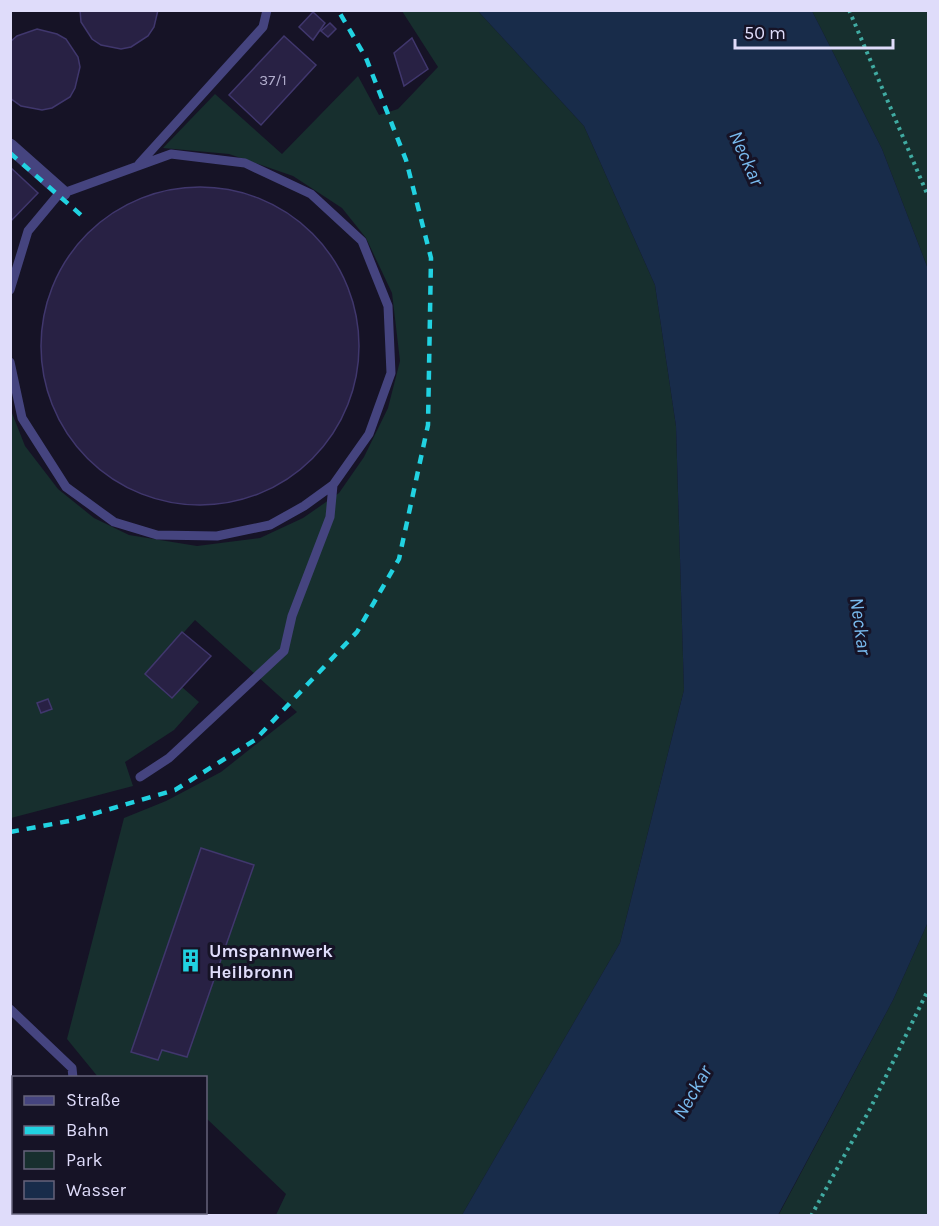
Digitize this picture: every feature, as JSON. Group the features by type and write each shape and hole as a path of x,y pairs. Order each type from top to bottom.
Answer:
{"street":[{"path":"10,146 63,193"}],"lane":[{"path":"138,165 263,27 267,10"},
{"path":"10,290 28,231 57,195 171,154 245,163 311,194 362,240 388,306 391,373 369,434 333,485 304,506 270,525 217,536 157,535 114,522 66,487 22,418 10,362"},
{"path":"10,390 18,399"},
{"path":"140,777 169,758 284,651 292,616 330,517 333,485"},
{"path":"10,1010 72,1068 73,1076"}],"path":[{"path":"849,10 928,196"},
{"path":"811,1215 870,1109 928,990"}],"green space":[{"path":"402,11 478,11 584,126 655,285 676,426 684,690 620,943 462,1215 276,1215 286,1194 207,1119 207,1076 97,1076 67,1039 124,818 166,801 221,772 297,712 195,620 146,674 171,698 182,687 199,702 174,730 125,762 133,786 11,818 10,408 25,446 58,489 94,518 129,535 197,546 260,538 303,518 339,493 364,457 388,408 400,361 392,293 366,238 342,208 293,176 229,154 163,148 215,94 282,154 358,76 379,115 398,109 438,67"},
{"path":"812,11 928,11 928,269 882,149"},
{"path":"928,922 928,1215 778,1216 893,1000"}],"water":[{"name":"Neckar","path":"478,11 812,11 882,149 928,269 928,922 893,1000 778,1215 462,1215 620,943 684,690 676,426 655,285 584,126"}],"building":[{"path":"80,10 158,10 154,27 148,36 131,47 121,49 101,45 92,39 81,22"},
{"path":"313,12 325,23 313,40 299,27"},
{"path":"330,23 336,29 328,37 321,31"},
{"path":"37,29 66,39 78,57 80,67 75,88 70,97 52,108 42,110 21,106 10,98 10,42 17,36"},
{"path":"284,36 316,65 261,125 229,95"},
{"path":"412,38 428,69 404,86 394,53"},
{"path":"10,167 38,193 10,222"},
{"path":"184,187 216,187 246,193 275,205 289,213 313,233 333,257 347,285 353,300 359,330 359,362 353,392 347,407 333,435 313,459 289,479 246,499 216,505 184,505 154,499 111,479 87,459 67,435 47,392 41,362 41,330 47,300 67,257 87,233 111,213 154,193"},
{"path":"182,632 211,656 172,698 145,674"},
{"path":"48,699 52,709 41,713 37,703"},
{"name":"Umspannwerk Heilbronn","path":"201,848 254,865 187,1057 162,1050 158,1060 131,1052"}],"railway":[{"path":"10,832 69,821 175,790 255,740 357,632 399,559 428,425 431,258 406,160 366,58 338,10"},
{"path":"10,153 81,215"}],"place":[{"name":"Umspannwerk Heilbronn","path":"191,961"}]}
